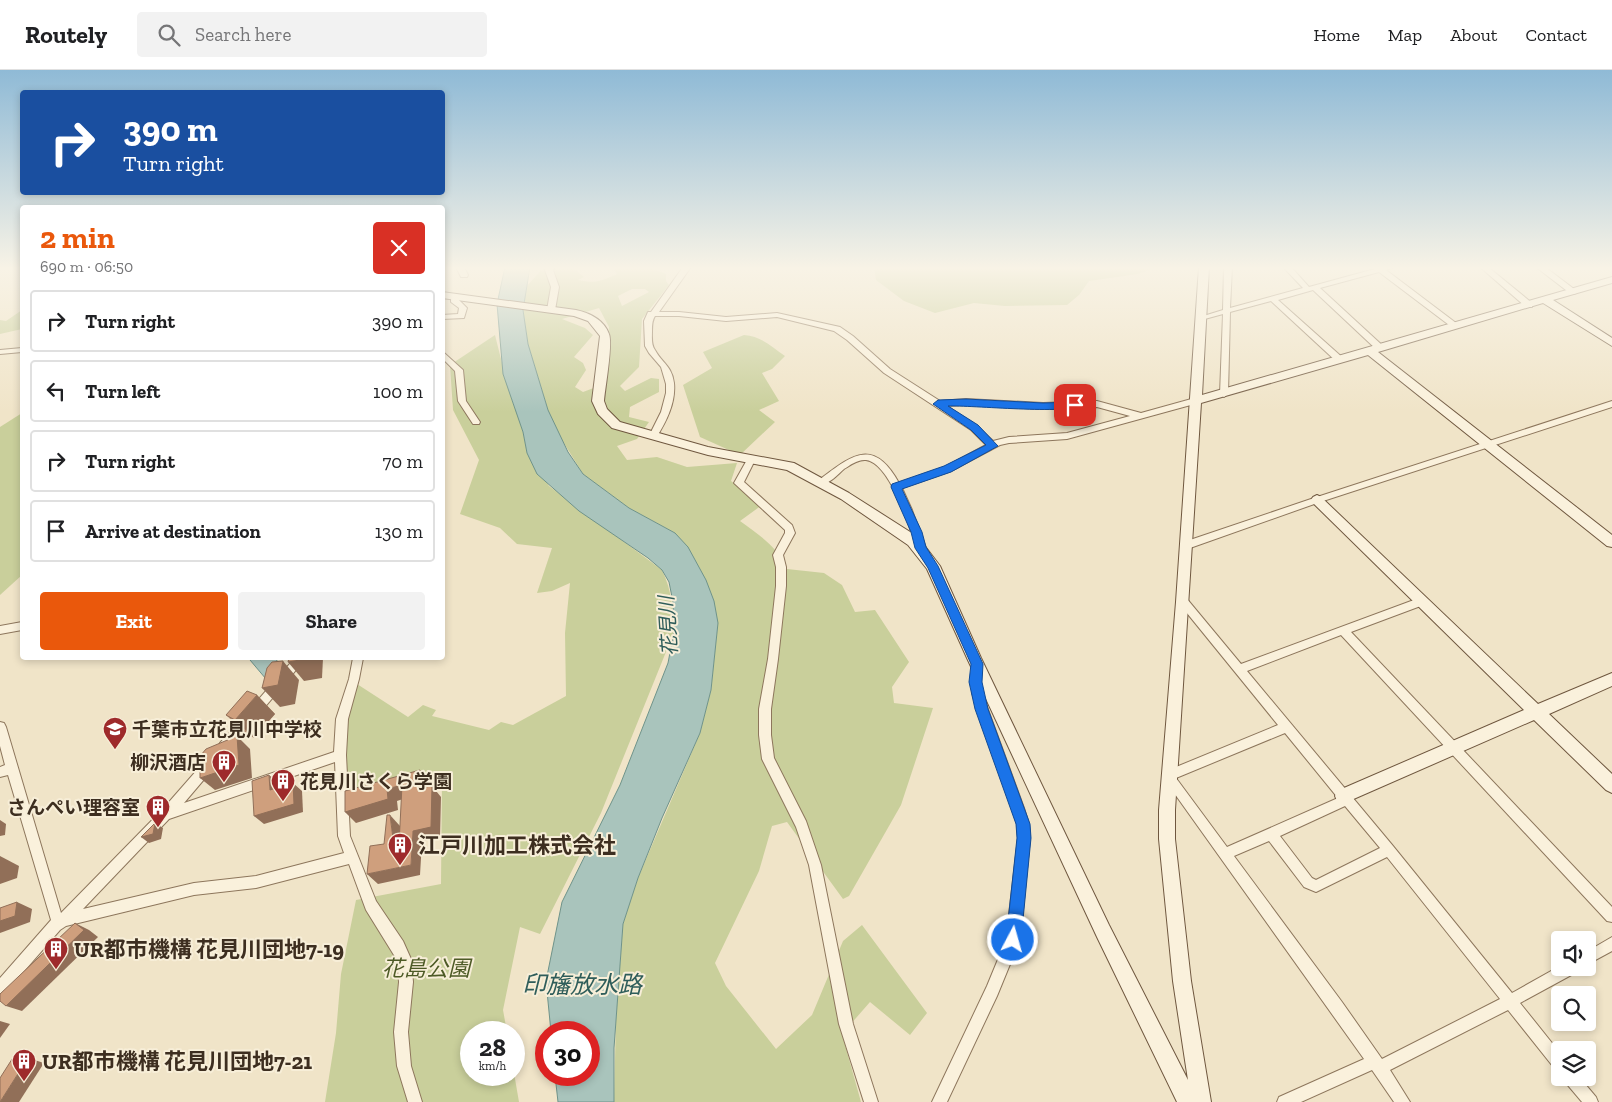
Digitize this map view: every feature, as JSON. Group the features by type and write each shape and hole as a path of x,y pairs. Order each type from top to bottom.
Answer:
{"street":[{"path":"445,317 461,315"},
{"path":"580,315 592,319 605,336 598,394 602,411 616,424 653,436 751,460 790,466 822,482 921,548 933,566 1103,931 1188,1102"},
{"path":"651,315 648,321 650,348 665,367 670,378 664,419 653,436"},
{"path":"690,315 726,319 775,315"},
{"path":"778,315 793,317 837,329 887,371 974,428 993,446"},
{"path":"1201,1102 1182,981 1167,838 1168,776 1183,602 1201,318 1213,315"},
{"path":"1224,394 1226,315"},
{"path":"1291,315 1340,360"},
{"path":"1338,315 1375,350 1490,446 1612,542"},
{"path":"1441,315 1456,326"},
{"path":"896,487 948,469 993,446 1022,438 1067,436 1224,394 1493,315"},
{"path":"1569,315 1612,343"},
{"path":"0,352 20,350"},
{"path":"445,356 459,370 462,401 476,422"},
{"path":"938,404 966,402 1043,406 1097,404 1141,416"},
{"path":"1187,545 1317,500 1490,446 1612,404"},
{"path":"822,482 850,462 866,457 880,463 886,469 896,487 921,548"},
{"path":"751,460 739,482 789,528 790,533 778,555 781,567 781,586 773,659 764,709 768,759 802,825 816,865 846,1024 871,1102"},
{"path":"1317,500 1612,785"},
{"path":"1239,668 1422,601"},
{"path":"1183,602 1389,850 1551,1053"},
{"path":"0,630 20,626"},
{"path":"1343,630 1612,916"},
{"path":"0,988 59,922 166,814 300,660"},
{"path":"358,660 342,719 340,755 344,836 371,904 398,946 404,959 406,982 401,1032 404,1066 415,1102"},
{"path":"939,1102 992,991 1013,940 1024,838 1023,824 1018,808 978,693 976,682 977,664"},
{"path":"1226,854 1454,748 1612,679"},
{"path":"1168,776 1286,727"},
{"path":"0,728 6,770 37,849 59,922"},
{"path":"166,814 340,755"},
{"path":"1168,776 1403,1102"},
{"path":"1270,834 1308,883 1316,886 1389,850"},
{"path":"59,922 194,889 256,882 352,857"},
{"path":"1596,953 1612,944"},
{"path":"1284,1102 1377,1065 1509,1002 1556,976"},
{"path":"1578,1086 1591,1102"}],"green space":[{"path":"14,315 20,315 20,329 0,334 0,320 6,321"},
{"path":"524,315 575,315 562,319 585,328 593,335 574,357 583,363 586,370 575,387 583,392 607,383 605,365 609,327 603,315 645,315 642,319 639,367 620,386 625,391 651,378 659,379 659,392 630,407 629,417 649,422 637,439 617,446 627,460 657,457 687,467 737,463 731,481 762,505 740,521 773,547 787,569 824,573 842,585 855,612 875,610 909,662 892,687 894,703 933,708 901,805 849,896 843,899 787,822 772,826 759,871 715,963 726,986 776,1049 812,1015 843,941 862,925 927,1013 910,1035 870,1002 842,1034 861,1102 614,1102 616,1019 623,924 638,878 700,733 711,690 718,623 675,533 629,508 583,474 562,440 548,410 528,344"},
{"name":"花島公園","path":"495,335 508,387 523,432 527,453 549,486 662,570 671,600 674,632 601,813 540,934 520,927 503,1010 505,1021 460,1021 460,1086 516,1086 519,1102 325,1102 336,1033 341,974 356,900 441,884 442,778 346,806 347,722 357,684 408,717 423,705 436,710 432,716 489,730 501,722 513,725 566,696 565,633 570,583 552,591 537,593 552,548 517,544 500,528 460,514 479,460 453,410 450,365"},
{"path":"744,335 761,340 785,356 772,369 762,373 779,401 759,410 775,422 740,455 700,437 683,385 712,368 703,352"},
{"path":"20,414 20,577 0,595 0,427"}],"water":[{"name":"印旛放水路","path":"498,315 524,315 528,344 548,410 568,452 583,474 629,508 675,533 688,547 706,580 714,601 718,623 711,690 700,733 662,818 638,878 623,924 614,1048 614,1102 558,1102 556,1086 600,1086 600,1021 550,1021 546,981 562,902 620,785 668,663 674,632 673,602 669,582 662,570 648,558 579,511 537,474 527,453 523,432 503,374"},
{"path":"250,660 276,660 284,667 266,679"}],"building":[{"path":"283,661 278,685 262,688 267,668 272,662"},
{"path":"247,691 257,695 235,720 226,715"},
{"path":"237,736 239,765 200,778 200,763 195,765 195,762 206,749"},
{"path":"420,770 425,787 432,786 431,827 413,831 411,865 367,874 370,846 384,844 387,815 390,815 394,846 399,845 402,785 387,789 388,799 345,812 345,791"},
{"path":"269,775 270,790 293,783 294,804 254,816 252,781"},
{"path":"155,823 153,834 141,837"},
{"path":"17,902 15,916 0,921 0,908"},
{"path":"75,923 84,930 6,1006 0,1001 0,994"},
{"path":"14,1056 28,1058 0,1102 0,1078"}],"place":[{"name":"千葉市立花見川中学校","path":"115,750"},
{"name":"柳沢酒店","path":"224,783"},
{"name":"花見川さくら学園","path":"283,802"},
{"name":"さんぺい理容室","path":"158,828"},
{"name":"江戸川加工株式会社","path":"400,866"},
{"name":"UR都市機構 花見川団地7-19","path":"56,970"},
{"name":"UR都市機構 花見川団地7-21","path":"24,1082"}],"route":[{"path":"1013,940 1024,838 1023,824 982,709 976,682 977,664 933,566 921,548 896,487 948,469 993,446 974,428 938,404 966,402 1043,406 1075,405"}],"water label":[{"name":"花見川","path":"668,626"}]}
